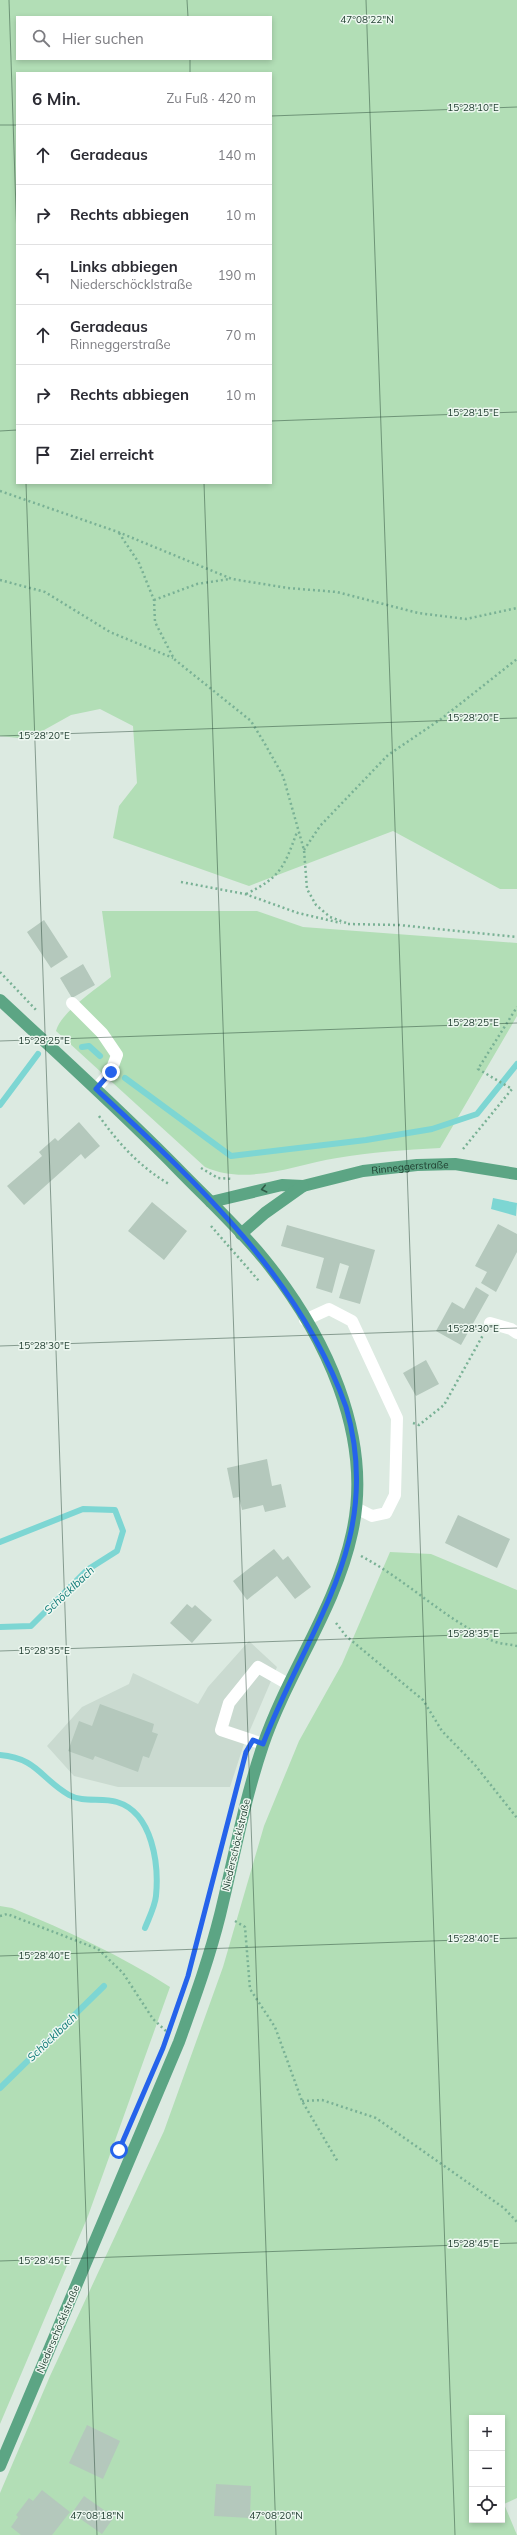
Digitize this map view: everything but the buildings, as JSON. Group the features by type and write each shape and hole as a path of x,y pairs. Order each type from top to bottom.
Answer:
{"main road":[{"path":"0,1000 96,1089 241,1234"},
{"name":"Rinneggerstraße","path":"210,1202 282,1185 303,1186 363,1171 418,1165 455,1164 517,1174"},
{"name":"Rinneggerstraße","path":"241,1234 265,1213 303,1186"},
{"name":"Niederschöcklstraße","path":"0,2466 179,2042 205,1970 249,1789 263,1744 288,1684 324,1609 348,1549 356,1508 357,1472 350,1422 340,1390 305,1320 264,1259 241,1234"}],"lane":[{"path":"72,1003 102,1033 117,1055 111,1072 96,1089"},
{"path":"305,1320 328,1309 352,1321 397,1418 395,1495 386,1513 372,1516 356,1508"},
{"path":"490,1323 511,1328 517,1332"},
{"path":"263,1744 221,1730 229,1703 258,1668 288,1684"}],"path":[{"path":"0,491 118,532 232,578 288,588 337,592 418,613 466,619 517,608"},
{"path":"118,532 139,563 154,600 155,622 174,658"},
{"path":"154,600 197,584 232,578"},
{"path":"0,580 45,592 110,632 174,658 251,721 283,776 297,831 304,850 307,889 316,905 330,917 349,924"},
{"path":"304,850 320,826 388,755 442,719 517,659"},
{"path":"245,894 267,884 284,866 297,831"},
{"path":"181,882 245,894 298,913 349,924 399,925 517,937"},
{"path":"469,1152 461,1152 512,1089 478,1069 517,1007"},
{"path":"98,1114 115,1138 136,1160 150,1172 170,1185"},
{"path":"198,1165 218,1178 239,1179"},
{"path":"207,1222 260,1283"},
{"path":"397,1418 420,1425 444,1405 490,1323"},
{"path":"348,1549 378,1565 443,1612 494,1642 517,1646"},
{"path":"324,1609 346,1636 423,1700 442,1731 475,1765 517,1818"},
{"path":"220,1913 244,1927 250,1989 275,2027 302,2102 338,2162"},
{"path":"0,1916 8,1914 98,1949 123,1973 153,2019 168,2032"},
{"path":"166,2037 170,2025"},
{"path":"302,2102 322,2100 376,2118 504,2208 517,2222"}],"shaded area":[{"path":"249,1641 277,1667 244,1744 230,1787 118,1787 74,1776 47,1746 82,1707 129,1684 133,1673 198,1704 208,1687"}],"green space":[{"path":"0,0 517,0 517,889 500,889 393,831 249,886 113,838 119,806 137,783 133,726 100,709 71,715 28,739 0,736"},
{"path":"102,911 257,911 303,927 517,943 517,1016 440,1148 350,1156 254,1174 237,1175 221,1172 205,1167 56,1031 64,1016 71,1009 111,977"},
{"path":"390,1552 431,1554 517,1590 517,2498 505,2504 505,2415 469,2415 469,2523 505,2523 505,2506 517,2535 0,2535 0,2493 50,2376 164,2131 223,1967 264,1826 299,1741 342,1664"},
{"path":"0,1906 12,1908 113,1954 170,1987 88,2216 0,2424"}],"water":[{"path":"493,1198 517,1203 516,1216 491,1209"}],"waterway":[{"path":"82,1047 89,1046 100,1056"},
{"path":"0,1105 38,1054"},
{"path":"125,1078 231,1156 366,1140 432,1129 477,1114 517,1064"},
{"name":"Schöcklbach","path":"0,1542 83,1509 115,1510 123,1531 117,1551 87,1570 31,1626 0,1627"},
{"name":"Schöcklbach","path":"0,1755 22,1760 31,1765 69,1795 80,1799 117,1802 129,1808 139,1817 146,1828 151,1842 157,1884 152,1912 145,1928"},
{"name":"Schöcklbach","path":"0,2088 104,1986"}],"route":[{"path":"111,1072 96,1089 149,1139 264,1259 305,1320 317,1341 326,1363 340,1390 346,1407 355,1448 357,1472 356,1508 348,1549 336,1583 288,1684 263,1744 253,1740 246,1752 225,1829 200,1936 188,1976 163,2048 119,2150"}]}
